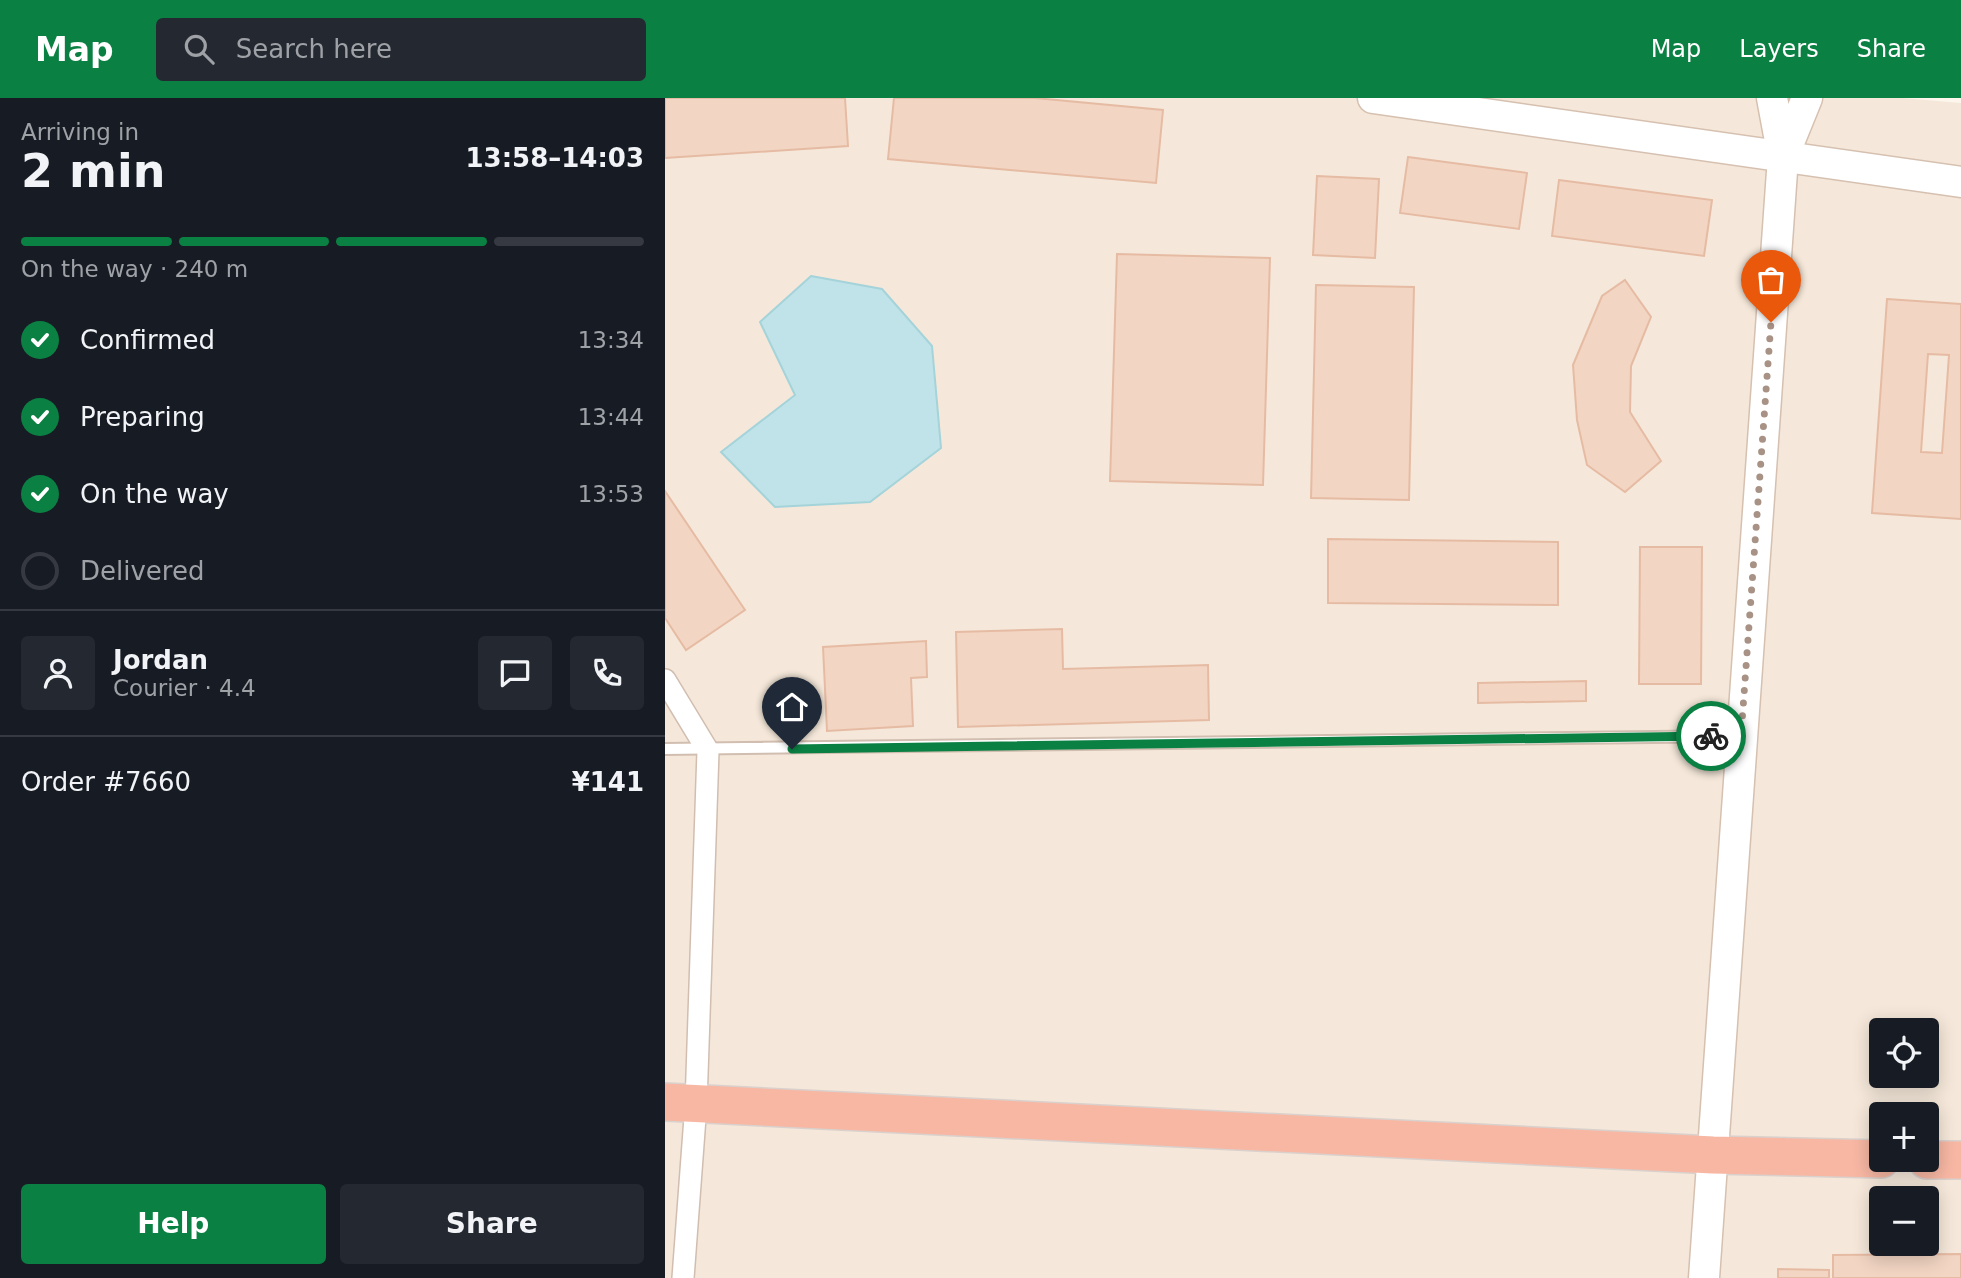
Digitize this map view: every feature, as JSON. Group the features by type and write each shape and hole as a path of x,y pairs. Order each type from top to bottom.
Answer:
{"highway":[{"path":"680,1103 1713,1155 1869,1159"},
{"path":"1939,1160 1961,1160"}],"street":[{"path":"1373,98 1961,182"},
{"path":"1704,1278 1783,157 1772,98"},
{"path":"1783,157 1807,98"},
{"path":"665,680 708,751 680,1103 683,1278"}],"lane":[{"path":"665,750 1741,736"}],"shaded area":[{"path":"665,98 1903,98 1961,103 1961,1278 665,1278"}],"water":[{"path":"811,276 882,289 932,346 941,448 870,502 775,507 721,452 795,395 760,322"}],"building":[{"path":"665,98 845,98 848,146 665,158"},
{"path":"894,98 1035,98 1163,110 1156,183 888,159"},
{"path":"1408,157 1527,173 1519,229 1400,213"},
{"path":"1317,176 1379,179 1375,258 1313,255"},
{"path":"1559,180 1712,200 1704,256 1552,236"},
{"path":"1117,254 1270,258 1263,485 1110,481"},
{"path":"1625,280 1651,317 1631,366 1630,412 1661,461 1625,492 1587,465 1577,420 1573,365 1602,296"},
{"path":"1316,285 1414,287 1409,500 1311,498"},
{"path":"1887,299 1961,304 1961,519 1872,513","holes":["1928,354 1949,355 1942,453 1921,452"]},
{"path":"665,491 745,610 686,650 665,618"},
{"path":"1328,539 1558,542 1558,605 1328,603"},
{"path":"1640,547 1702,547 1701,684 1639,684"},
{"path":"1062,629 1063,669 1208,665 1209,720 958,727 956,632"},
{"path":"926,641 927,677 911,678 913,726 827,731 823,647"},
{"path":"1586,681 1586,701 1478,703 1478,683"},
{"path":"1961,1254 1961,1278 1833,1278 1833,1255"},
{"path":"1778,1269 1829,1270 1829,1278 1778,1278"}],"way so far":[{"path":"1711,736 1741,736 1771,322"}],"route":[{"path":"792,749 1711,736"}]}
